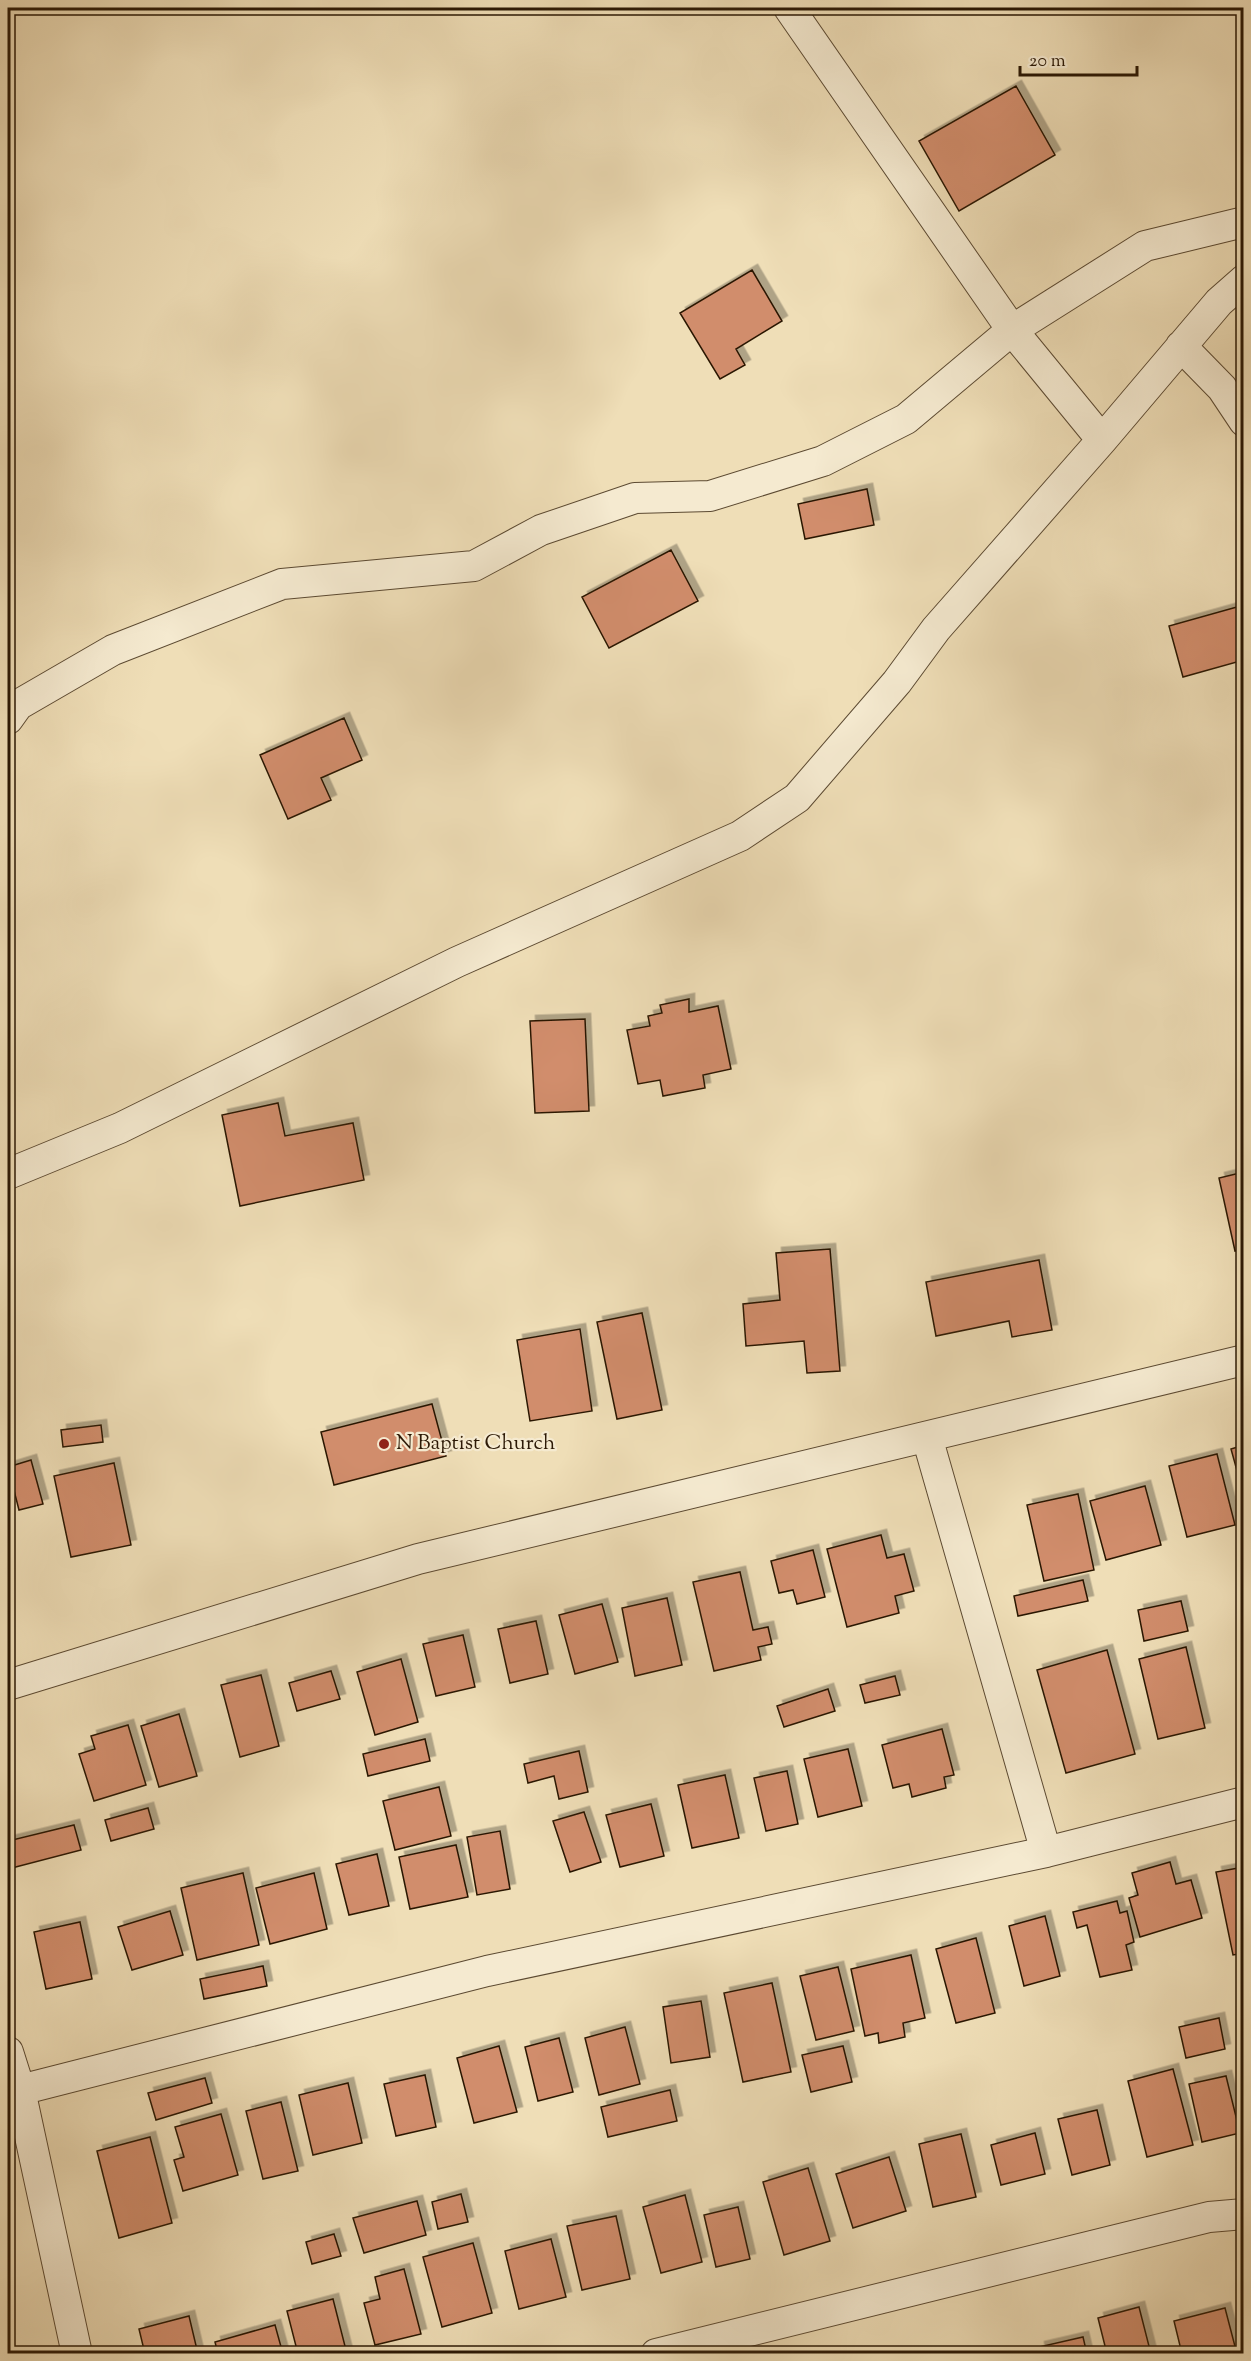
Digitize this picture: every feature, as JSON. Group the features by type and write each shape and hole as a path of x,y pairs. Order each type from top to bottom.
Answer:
{"street":[{"path":"789,8 1012,330 1102,440"},
{"path":"8,718 18,705 113,651 282,584 474,566 541,530 634,498 710,496 824,461 906,420 1012,330 1145,246 1244,222"},
{"path":"8,1174 120,1128 457,962 740,836 797,798 897,682 936,629 1181,346 1219,303 1244,280"},
{"path":"1181,346 1222,388 1244,421"},
{"path":"8,1685 418,1559 1244,1360"},
{"path":"927,1437 1046,1852"},
{"path":"20,2090 487,1971 1046,1852 1244,1802"},
{"path":"8,2052 20,2090 77,2354"},
{"path":"656,2354 1209,2217 1244,2214"}],"building":[{"path":"1016,86 1055,155 959,211 919,141"},
{"path":"752,270 782,321 736,349 745,365 720,379 680,313"},
{"path":"867,489 874,525 805,539 798,504"},
{"path":"671,550 698,601 609,648 582,597"},
{"path":"1244,605 1244,660 1183,677 1169,626"},
{"path":"344,718 362,760 321,778 331,800 288,819 260,755"},
{"path":"689,999 689,1012 718,1006 731,1069 703,1075 705,1088 663,1096 660,1080 638,1084 627,1030 650,1026 648,1016 662,1013 660,1005"},
{"path":"585,1019 589,1111 535,1113 530,1021"},
{"path":"278,1103 285,1136 353,1123 364,1180 240,1206 222,1115"},
{"path":"1244,1172 1244,1249 1235,1251 1219,1178"},
{"path":"830,1249 840,1371 807,1373 804,1341 746,1346 743,1304 780,1300 776,1253"},
{"path":"1039,1260 1052,1330 1012,1337 1009,1321 936,1336 926,1282"},
{"path":"642,1313 662,1410 617,1419 597,1322"},
{"path":"580,1329 592,1411 530,1421 517,1340"},
{"name":"N Baptist Church","path":"432,1404 446,1456 334,1485 321,1432"},
{"path":"101,1425 103,1442 63,1447 61,1430"},
{"path":"1244,1445 1244,1496 1231,1449"},
{"path":"1217,1454 1235,1525 1187,1537 1169,1466"},
{"path":"31,1460 43,1504 19,1510 8,1467"},
{"path":"114,1463 131,1545 71,1557 54,1476"},
{"path":"1145,1486 1161,1545 1106,1560 1090,1501"},
{"path":"1078,1494 1094,1570 1044,1581 1027,1505"},
{"path":"881,1535 887,1558 904,1554 914,1591 895,1596 899,1613 847,1627 827,1549"},
{"path":"813,1550 825,1597 797,1604 793,1590 779,1593 771,1561"},
{"path":"740,1572 753,1630 768,1627 772,1644 758,1647 761,1660 714,1671 693,1582"},
{"path":"1083,1580 1088,1601 1018,1616 1014,1596"},
{"path":"667,1598 682,1665 635,1676 622,1608"},
{"path":"1181,1601 1188,1631 1144,1641 1138,1610"},
{"path":"602,1604 618,1662 575,1674 559,1615"},
{"path":"536,1621 548,1674 510,1683 498,1629"},
{"path":"463,1635 475,1687 436,1696 423,1644"},
{"path":"1186,1647 1205,1728 1158,1739 1139,1659"},
{"path":"1107,1650 1135,1754 1066,1773 1037,1670"},
{"path":"401,1659 418,1722 375,1735 357,1672"},
{"path":"331,1671 340,1699 297,1711 289,1683"},
{"path":"261,1675 279,1746 240,1757 221,1685"},
{"path":"895,1676 900,1695 865,1703 860,1685"},
{"path":"828,1689 835,1711 784,1727 777,1706"},
{"path":"179,1714 197,1776 159,1787 141,1726"},
{"path":"128,1725 146,1785 94,1801 79,1754 95,1749 91,1736"},
{"path":"942,1729 954,1775 944,1777 946,1788 912,1797 909,1784 893,1788 882,1745"},
{"path":"425,1739 430,1761 368,1776 363,1754"},
{"path":"848,1749 862,1806 818,1817 804,1759"},
{"path":"579,1751 588,1792 559,1799 554,1776 528,1783 524,1764"},
{"path":"787,1771 798,1824 766,1831 754,1778"},
{"path":"725,1775 739,1838 692,1848 678,1785"},
{"path":"439,1787 451,1836 395,1850 383,1801"},
{"path":"651,1804 664,1856 620,1867 606,1815"},
{"path":"148,1808 154,1829 111,1841 105,1820"},
{"path":"584,1812 601,1862 570,1872 553,1821"},
{"path":"74,1825 81,1850 8,1869 8,1841"},
{"path":"500,1831 510,1889 477,1895 467,1837"},
{"path":"456,1845 468,1897 410,1909 399,1857"},
{"path":"377,1854 389,1906 349,1915 336,1864"},
{"path":"1170,1862 1176,1884 1191,1880 1202,1918 1140,1937 1129,1898 1138,1895 1132,1873"},
{"path":"1244,1867 1244,1953 1233,1955 1216,1872"},
{"path":"243,1873 259,1945 197,1960 181,1888"},
{"path":"314,1873 327,1929 270,1944 256,1888"},
{"path":"1117,1901 1120,1913 1127,1911 1134,1942 1126,1945 1132,1970 1100,1977 1087,1925 1077,1928 1073,1912"},
{"path":"170,1911 183,1955 132,1970 118,1927"},
{"path":"1045,1916 1060,1976 1024,1986 1009,1926"},
{"path":"80,1922 92,1979 46,1989 34,1932"},
{"path":"976,1938 995,2013 956,2023 936,1949"},
{"path":"911,1955 925,2018 903,2023 905,2037 879,2043 878,2033 865,2036 851,1969"},
{"path":"263,1966 267,1986 204,1999 200,1979"},
{"path":"838,1967 854,2031 816,2040 800,1976"},
{"path":"772,1983 791,2072 743,2082 724,1993"},
{"path":"701,2001 710,2057 671,2063 663,2007"},
{"path":"1219,2018 1225,2049 1186,2058 1179,2027"},
{"path":"625,2027 640,2084 599,2095 585,2038"},
{"path":"559,2038 573,2092 538,2101 525,2047"},
{"path":"499,2046 517,2112 474,2123 457,2058"},
{"path":"843,2046 852,2082 811,2092 802,2055"},
{"path":"1173,2069 1193,2145 1147,2157 1128,2081"},
{"path":"425,2075 436,2127 396,2136 384,2084"},
{"path":"1226,2076 1240,2133 1202,2142 1189,2084"},
{"path":"205,2078 212,2103 156,2120 148,2093"},
{"path":"348,2083 362,2143 313,2155 299,2095"},
{"path":"670,2090 677,2121 608,2137 601,2107"},
{"path":"281,2102 298,2171 263,2179 246,2111"},
{"path":"1097,2110 1110,2165 1072,2175 1058,2119"},
{"path":"221,2114 238,2175 183,2191 174,2160 184,2157 175,2127"},
{"path":"1035,2133 1045,2174 1001,2185 991,2145"},
{"path":"961,2134 976,2197 933,2207 919,2144"},
{"path":"150,2137 172,2223 119,2238 97,2151"},
{"path":"889,2157 906,2211 853,2228 836,2174"},
{"path":"808,2168 830,2241 784,2255 763,2182"},
{"path":"461,2194 468,2222 438,2229 432,2202"},
{"path":"685,2195 702,2262 661,2273 643,2207"},
{"path":"417,2201 426,2235 364,2253 353,2218"},
{"path":"738,2207 750,2259 716,2267 704,2215"},
{"path":"616,2216 630,2279 582,2290 567,2226"},
{"path":"334,2234 341,2256 312,2264 306,2242"},
{"path":"551,2239 566,2297 519,2309 505,2251"},
{"path":"473,2243 492,2313 442,2327 423,2257"},
{"path":"404,2269 421,2334 375,2345 364,2303 380,2299 375,2277"},
{"path":"333,2299 347,2354 298,2354 287,2311"},
{"path":"1139,2307 1151,2354 1107,2354 1098,2318"},
{"path":"1225,2308 1237,2354 1182,2354 1174,2321"},
{"path":"189,2316 198,2354 145,2354 139,2329"},
{"path":"275,2325 283,2354 218,2354 215,2342"},
{"path":"1083,2337 1087,2354 1040,2354 1039,2347"}],"place":[{"name":"N Baptist Church","path":"384,1444"}]}
